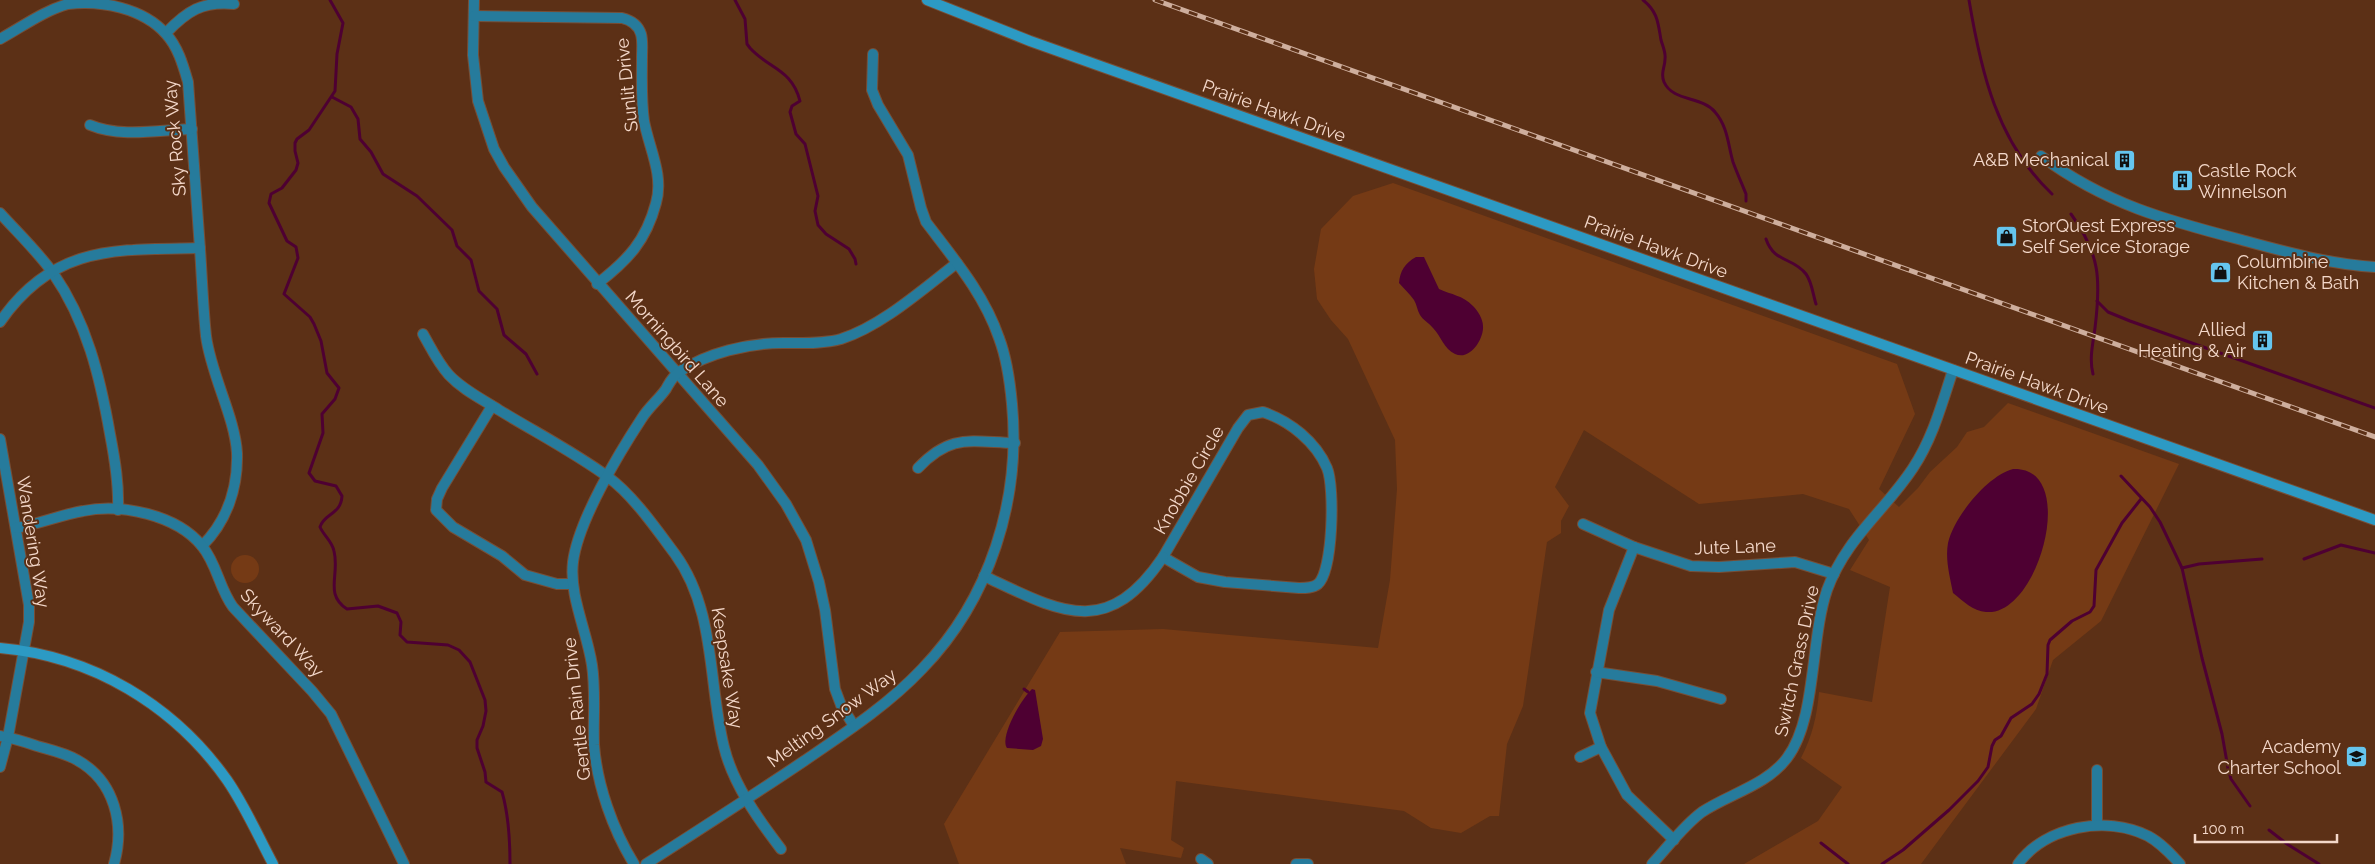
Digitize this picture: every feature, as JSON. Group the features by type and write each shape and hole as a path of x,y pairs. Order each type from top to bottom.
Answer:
{"street":[{"name":"Morningbird Lane","path":"474,0 474,76 478,101 494,149 532,207 762,470 786,504 806,540 819,582 835,689 841,705 854,726"},
{"name":"Prairie Hawk Drive","path":"927,0 1040,45 2375,520"},
{"name":"Sky Rock Way","path":"0,40 49,11 80,2 113,4 129,9 153,23 166,34 182,62 188,82 209,353 233,433 237,453 233,491 227,511 218,529 202,546"},
{"path":"166,34 180,19 193,10 207,4 234,4"},
{"name":"Sunlit Drive","path":"474,16 622,18 630,20 641,33 644,121 656,168 658,184 656,201 648,225 634,251 623,264 598,284"},
{"name":"Melting Snow Way","path":"646,864 747,799 890,700 932,659 956,626 994,554 1006,514 1015,443 1007,368 1000,339 981,297 926,222 908,155 878,105 872,90 873,54"},
{"path":"90,125 116,132 192,129"},
{"path":"2041,156 2067,175 2114,200 2160,219 2316,260 2375,267"},
{"path":"0,213 52,272 80,320 97,367 118,481 118,510"},
{"path":"0,322 21,297 52,272 70,262 116,250 200,248"},
{"name":"Gentle Rain Drive","path":"634,864 616,829 599,776 594,744 595,692 593,667 573,584 573,561 577,545 608,477 642,418 677,373 708,357 744,347 780,343 818,342 842,338 883,317 957,263"},
{"name":"Keepsake Way","path":"423,334 442,367 451,377 492,406 608,477 622,488 676,555 689,575 699,598 706,627 724,749 737,782 780,849"},
{"name":"Switch Grass Drive","path":"1652,864 1702,812 1777,769 1796,744 1804,723 1823,606 1834,574 1860,531 1894,493 1912,469 1929,440 1953,370"},
{"path":"492,406 442,488 437,499 436,510 453,527 502,556 525,575 557,584 573,584"},
{"name":"Knobbie Circle","path":"1263,412 1270,414 1299,432 1319,454 1331,479 1333,494 1326,569 1318,583 1310,587 1300,588 1225,582 1198,577 1162,557 1238,428 1248,415 1263,412"},
{"name":"Wandering Way","path":"0,439 29,604 29,622 4,737 0,767"},
{"path":"918,468 930,455 943,446 954,442 1015,443"},
{"name":"Skyward Way","path":"16,528 85,510 118,510 143,513 166,519 187,532 202,546 213,564 224,594 233,607 312,691 331,714 404,864"},
{"name":"Jute Lane","path":"1584,524 1634,547 1691,566 1720,567 1795,562 1834,574"},
{"path":"1634,547 1609,610 1596,672 1590,713 1601,747 1628,795 1674,840"},
{"path":"984,576 1048,606 1085,612 1105,608 1121,601 1148,579 1162,557"},
{"path":"0,648 24,650 74,664 119,683 171,718 192,737 228,782 273,864"},
{"path":"1596,672 1656,681 1721,699"},
{"path":"4,737 61,753 78,760 94,772 105,784 119,824 119,848 114,864"},
{"path":"1580,757 1601,747"},
{"path":"2097,770 2097,824"},
{"path":"2018,864 2038,844 2067,830 2097,824 2124,828 2147,836 2166,848 2180,864"},
{"path":"1296,864 1308,864"}],"shaded area":[{"path":"1393,183 1897,364 1915,414 1879,489 1899,507 1918,488 1930,472 1957,447 1967,432 1984,427 2008,403 2179,464 2101,621 2053,660 2036,709 1921,864 1744,864 1818,821 1842,787 1801,758 1813,726 1819,692 1872,702 1890,587 1850,570 1869,540 1849,509 1803,494 1699,504 1584,430 1555,487 1569,506 1561,521 1561,533 1547,542 1523,706 1507,744 1499,816 1490,816 1461,833 1431,828 1404,811 1176,781 1171,840 1184,848 1181,858 1120,848 1126,864 959,864 944,824 1060,632 1163,629 1378,648 1390,580 1397,489 1395,440 1348,339 1331,320 1317,299 1314,269 1321,229 1353,196"},
{"path":"1416,257 1424,257 1439,289 1465,300 1480,315 1483,331 1479,342 1471,352 1461,355 1451,352 1436,331 1421,317 1414,300 1399,283 1404,268"},
{"path":"2013,469 2033,474 2045,491 2048,514 2044,541 2036,568 2022,591 2005,607 1986,612 1981,611 1968,605 1953,593 1947,562 1948,543 1957,521 1973,499 1993,480"},
{"path":"245,555 255,559 259,569 255,579 245,583 235,579 231,569 235,559"},
{"path":"1032,689 1035,690 1043,739 1041,746 1033,750 1007,748 1005,743 1009,727 1023,700"}],"waterway":[{"path":"330,0 343,23 337,54 335,91 309,130 297,139 295,143 298,163 296,170 282,188 271,194 269,203 287,241 296,247 298,258 284,294 310,317 321,341 327,373 339,388 335,399 322,414 323,433 309,473 315,481 336,486 342,496 339,507 322,522 320,527 332,544 334,551 334,590 340,603 347,609 378,606 397,613 401,622 400,635 407,642 448,645 459,650 470,662 485,700 486,711 483,726 477,740 477,748 485,772 486,782 502,792 509,828 510,864"},
{"path":"735,0 745,19 747,44 757,55 786,76 796,90 800,101 792,106 790,112 796,134 805,144 818,196 815,211 818,225 826,234 849,249 856,264"},
{"path":"1643,0 1652,9 1658,23 1665,54 1664,82 1674,93 1703,103 1715,112 1723,124 1733,162 1746,194 1746,201"},
{"path":"1969,0 1979,53 1994,104 2018,152 2033,174 2052,194"},
{"path":"332,97 351,107 358,119 360,139 371,152 383,174 417,196 452,230 457,246 471,260 479,291 497,309 504,335 526,354 537,374"},
{"path":"2071,214 2088,242 2093,255 2098,281 2097,311 2091,357 2093,374"},
{"path":"1766,239 1769,247 1774,252 1806,274 1816,304"},
{"path":"2097,301 2108,312 2130,321 2375,408"},
{"path":"2121,476 2150,507 2160,522 2182,568 2231,779 2250,806"},
{"path":"1882,864 1903,850 1949,810 1978,781 1988,767 1995,740 2001,736 2011,718 2032,704 2039,694 2047,674 2048,645 2050,640 2072,621 2090,612 2094,606 2096,570 2122,523 2141,499"},
{"path":"2304,559 2341,545 2375,553"},
{"path":"2182,568 2199,564 2262,559"},
{"path":"1024,689 1028,692"},
{"path":"2269,830 2319,864"},
{"path":"1821,843 1848,864"}],"railway":[{"path":"1155,0 2375,437"}],"place":[{"name":"A&B Mechanical","path":"2125,160"},
{"name":"Castle Rock Winnelson","path":"2182,181"},
{"name":"StorQuest Express Self Service Storage","path":"2006,236"},
{"name":"Columbine Kitchen & Bath","path":"2221,272"},
{"name":"Allied Heating & Air","path":"2262,340"},
{"name":"Academy Charter School","path":"2357,757"}]}
